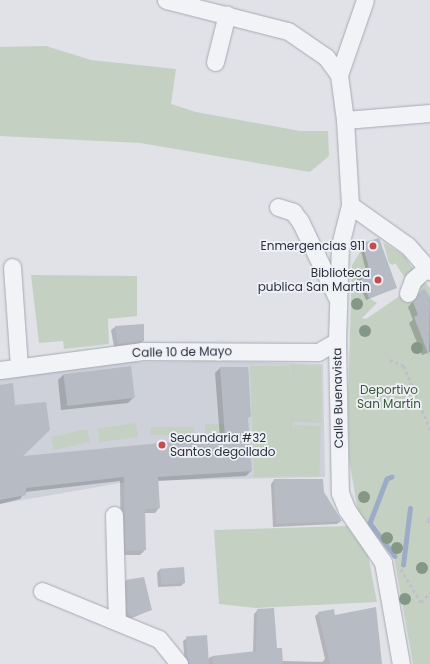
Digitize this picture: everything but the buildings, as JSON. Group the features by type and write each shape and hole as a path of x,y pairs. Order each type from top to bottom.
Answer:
{"street":[{"path":"166,0 227,14 288,31 326,57 339,75"},
{"path":"339,75 365,0"},
{"path":"215,62 227,14"},
{"name":"Calle Buenavista","path":"339,75 345,120 350,205 340,245 337,340 340,493 347,510 383,562 401,664"},
{"path":"345,120 430,113"},
{"path":"350,205 408,246 428,270 413,280 408,293"},
{"path":"278,207 293,212 300,221 339,304"},
{"path":"12,267 19,367"},
{"name":"Calle 10 de Mayo","path":"0,370 143,351 318,352 337,340"},
{"path":"114,515 117,621"},
{"path":"42,591 159,639 179,664"}],"path":[{"path":"390,360 404,366 430,429"},
{"path":"430,518 428,520 430,524"},
{"path":"398,568 404,571 421,602 430,593"}],"shaded area":[{"name":"Secundaria #32 Santos degollado","path":"214,361 323,364 325,477 132,481 0,504 0,379 130,362"}],"green space":[{"path":"46,46 91,60 176,69 171,104 196,112 300,131 328,131 329,156 310,172 140,143 0,136 0,47"},
{"path":"383,242 404,255 416,273 407,281 395,263 393,265 389,263"},
{"name":"Deportivo San Martín","path":"363,247 369,266 359,273 369,298 377,303 362,318 366,319 423,280 430,288 430,664 413,664 394,557 358,512 349,459 348,400 352,265"},
{"path":"31,275 137,276 137,316 108,319 109,344 64,349 63,341 39,343"},
{"path":"290,364 321,366 322,423 293,422 296,476 254,477 250,366 289,366 291,385"},
{"path":"136,423 138,437 99,442 97,428"},
{"path":"205,424 247,424 247,433 205,433"},
{"path":"294,425 321,426 319,477 292,476"},
{"path":"151,427 194,427 194,435 151,435"},
{"path":"87,429 90,442 54,450 51,437"},
{"path":"347,526 368,555 377,602 256,608 219,604 214,530"}],"waterway":[{"path":"392,477 387,479 370,523 395,556"},
{"path":"403,565 410,508"}],"place":[{"name":"Enmergencias 911","path":"373,246"},
{"name":"Biblioteca publica San Martin","path":"378,280"},
{"name":"Secundaria #32 Santos degollado","path":"162,445"}]}
